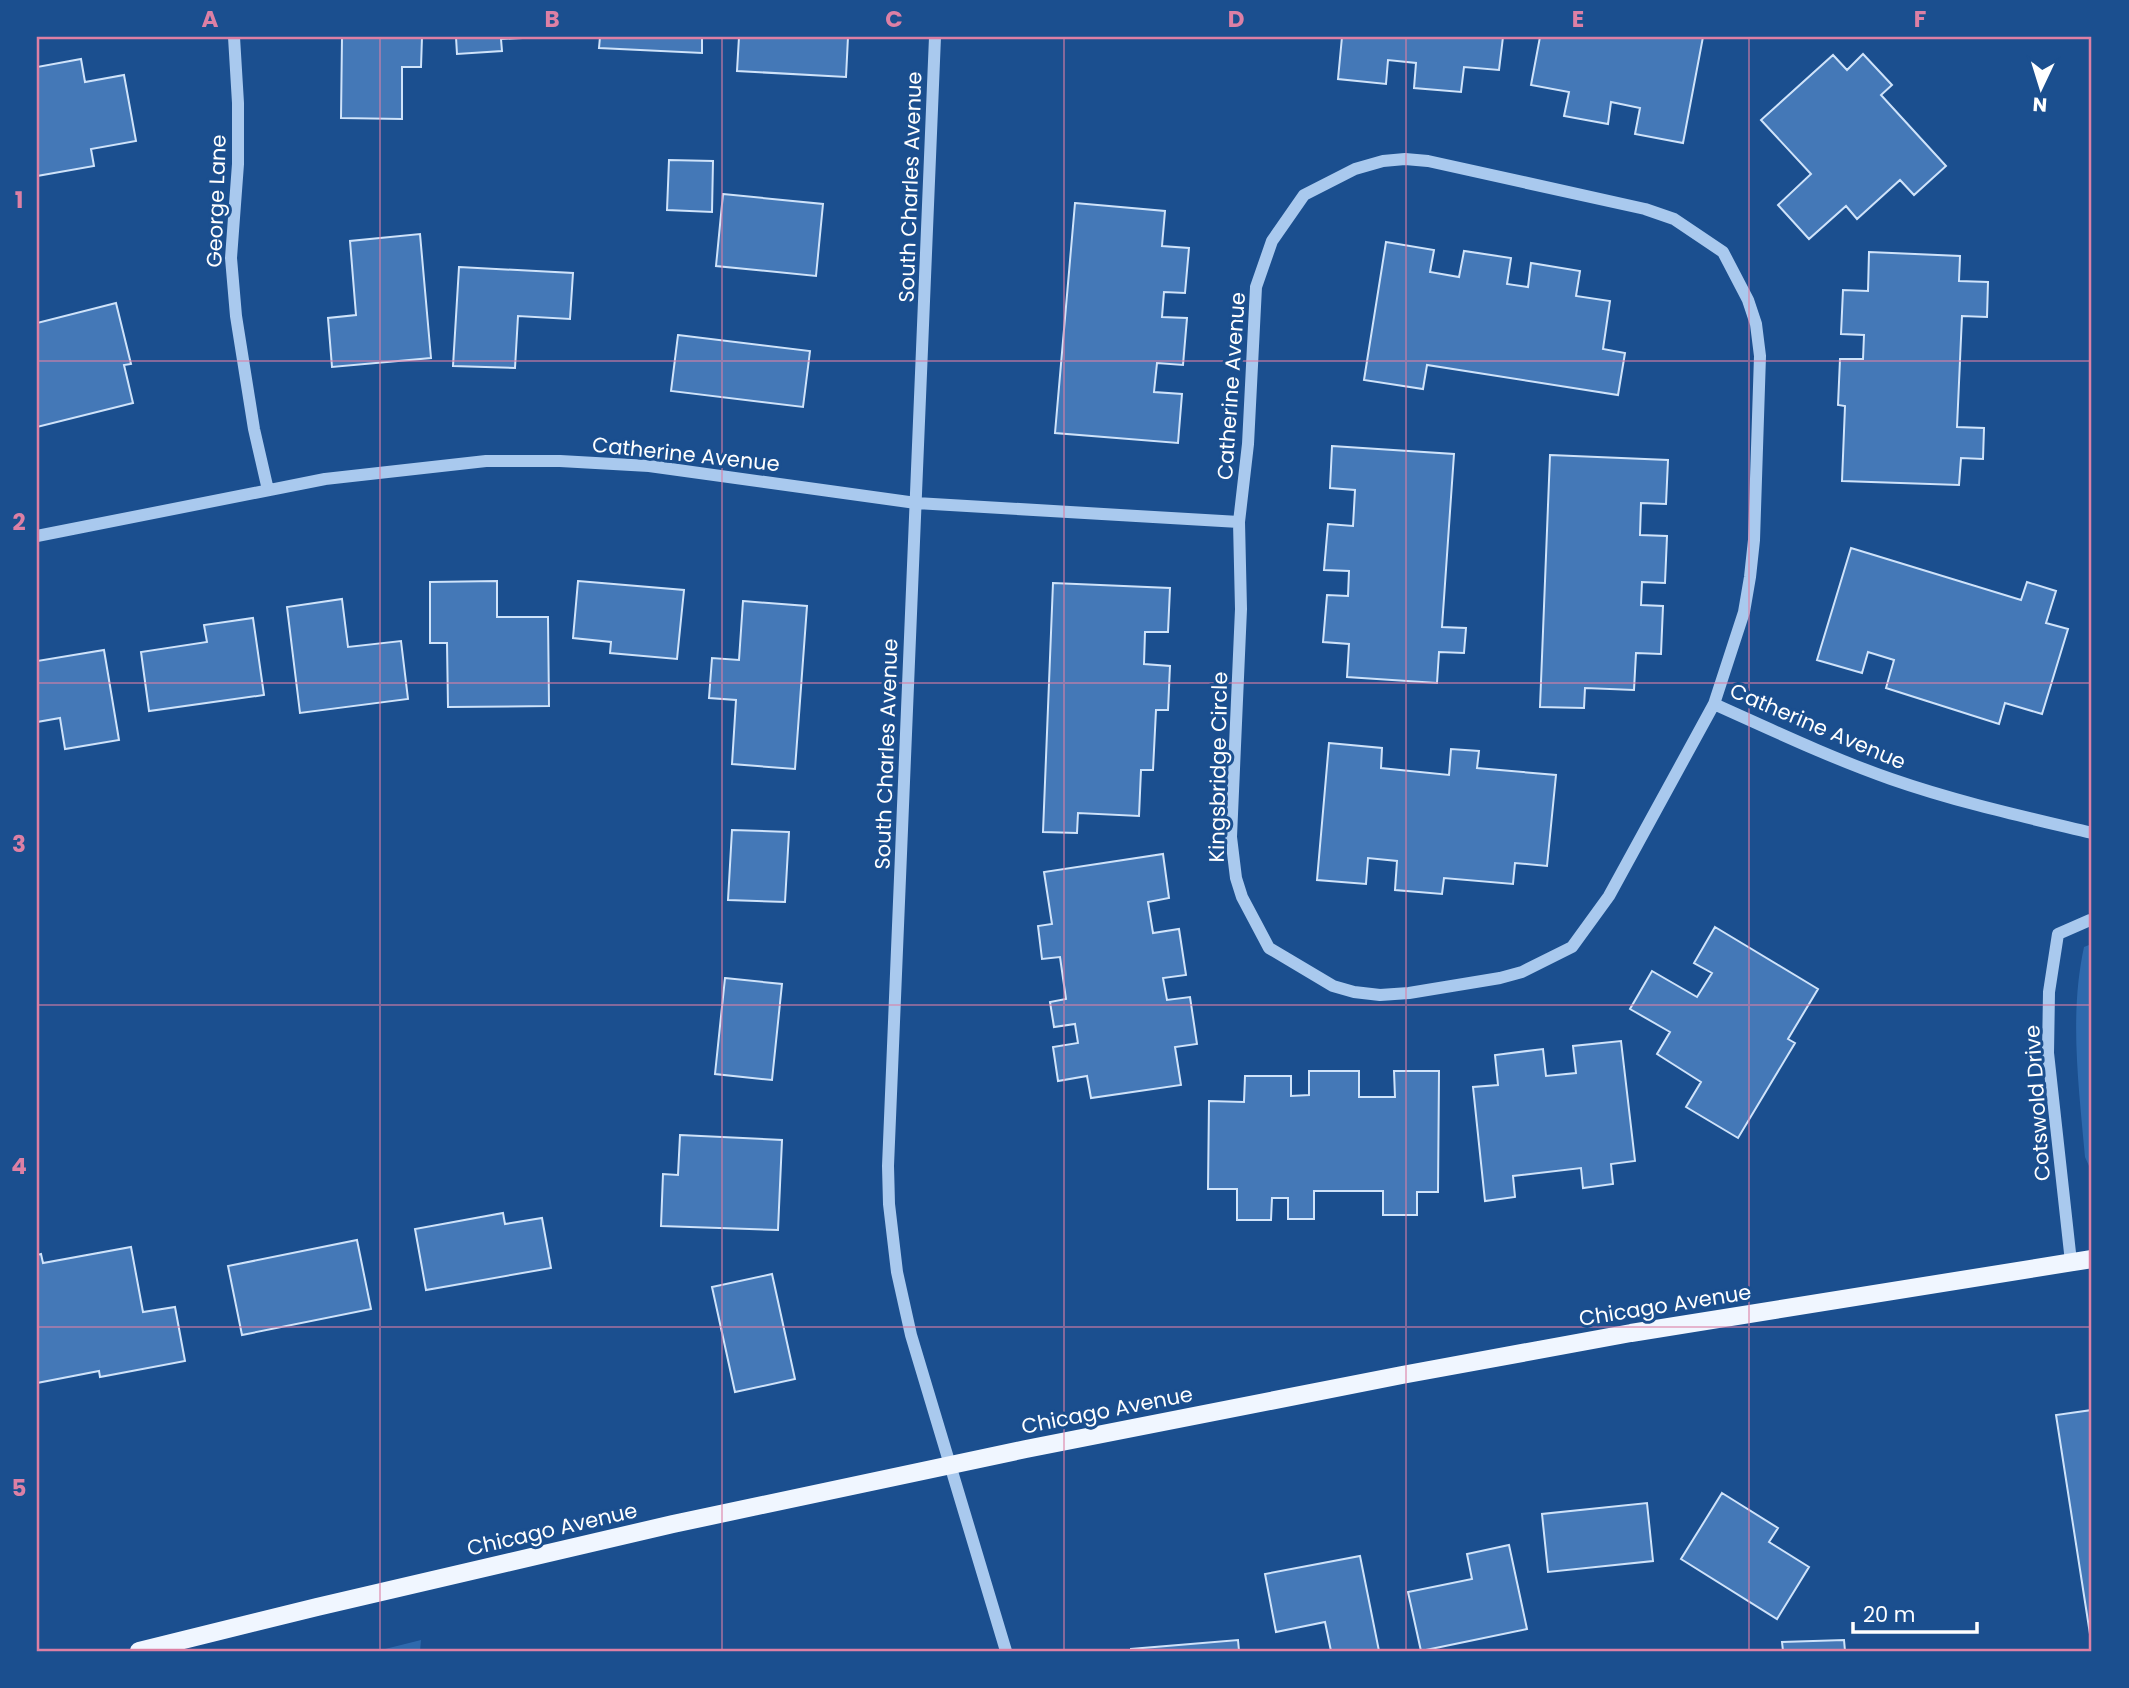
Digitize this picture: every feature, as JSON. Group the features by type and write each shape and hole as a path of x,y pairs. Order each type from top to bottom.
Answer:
{"main road":[{"name":"Chicago Avenue","path":"139,1651 317,1606 647,1530 951,1464 1456,1365 2092,1259"}],"street":[{"name":"George Lane","path":"234,37 238,164 231,258 236,316 252,416 268,490"},
{"name":"South Charles Avenue","path":"935,37 888,1153 889,1204 897,1272 911,1335 1006,1651"},
{"name":"Catherine Avenue","path":"37,536 325,479 486,461 560,461 649,466 916,502 1239,522 1248,444 1256,287 1272,241 1304,195 1355,169 1383,161 1428,161 1632,206 1674,219 1723,252 1748,300 1756,324 1760,356 1754,540 1750,577 1744,612 1714,704 1830,756 1892,779 1960,801 2092,833"},
{"name":"Kingsbridge Circle","path":"1239,522 1241,609 1231,836 1236,878 1242,897 1269,948 1333,986 1353,992 1380,995 1409,993 1522,972 1572,947 1609,896 1714,704"},
{"name":"Cotswold Drive","path":"2071,1262 2048,1053 2049,992 2058,934 2091,916"}],"shaded area":[{"path":"2092,945 2092,1167 2085,1157 2076,1025 2079,973 2084,947"},
{"path":"421,1640 420,1651 377,1651"}],"building":[{"path":"342,37 422,37 421,67 402,67 402,119 341,118"},
{"path":"456,37 542,37 501,39 502,51 457,54"},
{"path":"600,37 702,37 702,53 599,48"},
{"path":"739,37 848,37 846,77 737,71"},
{"path":"1342,37 1503,37 1499,70 1464,67 1461,92 1414,88 1416,63 1388,60 1386,84 1338,79"},
{"path":"1540,37 1703,37 1683,143 1635,134 1640,108 1611,102 1608,124 1564,116 1569,92 1531,85"},
{"path":"1863,54 1892,85 1881,95 1946,166 1914,195 1900,180 1857,219 1846,206 1809,239 1778,205 1811,174 1761,120 1833,55 1847,70"},
{"path":"81,59 85,82 124,75 136,141 91,149 94,166 37,176 37,67"},
{"path":"669,160 713,161 712,212 667,210"},
{"path":"723,194 823,204 816,276 716,266"},
{"path":"1075,203 1165,211 1162,246 1189,248 1185,293 1164,292 1162,317 1187,318 1183,365 1157,363 1154,392 1182,394 1178,443 1055,433"},
{"path":"420,234 431,358 332,367 328,318 356,315 350,241"},
{"path":"1386,242 1434,250 1430,272 1459,277 1464,251 1511,258 1507,284 1528,287 1531,263 1580,271 1576,296 1610,301 1603,349 1625,353 1618,395 1427,365 1423,389 1364,380"},
{"path":"1869,252 1960,256 1959,281 1988,282 1987,317 1962,316 1957,427 1984,428 1983,459 1961,458 1959,485 1842,481 1845,406 1838,405 1840,359 1863,359 1864,335 1841,334 1843,290 1868,291"},
{"path":"459,267 573,273 570,319 518,316 515,368 453,366"},
{"path":"116,303 131,364 124,365 133,403 37,427 37,323"},
{"path":"678,335 810,351 803,407 671,391"},
{"path":"1332,446 1454,454 1442,627 1466,628 1464,653 1439,652 1437,683 1347,677 1349,644 1323,642 1327,595 1348,596 1349,571 1324,570 1328,524 1353,526 1355,490 1330,488"},
{"path":"1550,455 1668,460 1666,504 1641,503 1640,535 1667,536 1665,583 1642,582 1641,605 1663,606 1661,654 1636,653 1634,690 1585,688 1584,708 1540,707"},
{"path":"1851,548 2021,600 2027,582 2056,591 2046,623 2068,629 2042,714 2005,703 1999,724 1886,688 1894,660 1868,652 1862,673 1817,660"},
{"path":"497,581 497,617 548,617 549,706 448,707 447,643 430,643 430,582"},
{"path":"578,581 684,590 677,659 610,653 611,642 573,638"},
{"path":"1053,583 1170,588 1168,632 1145,632 1144,664 1170,666 1168,710 1156,710 1153,770 1141,770 1139,816 1078,813 1077,833 1043,832"},
{"path":"342,599 348,647 401,641 408,699 300,713 287,607"},
{"path":"743,601 807,606 795,769 732,764 736,700 709,698 712,658 739,660"},
{"path":"253,618 264,695 149,711 141,652 207,642 204,625"},
{"path":"104,650 119,740 65,749 60,718 37,722 37,661"},
{"path":"1329,743 1382,748 1381,768 1449,775 1451,749 1479,751 1477,768 1556,775 1547,866 1515,863 1513,884 1444,878 1442,894 1395,890 1397,861 1368,858 1366,884 1317,880"},
{"path":"732,830 789,832 785,902 728,900"},
{"path":"1163,854 1169,898 1148,902 1153,933 1179,929 1186,975 1163,978 1167,1000 1190,997 1197,1044 1175,1047 1181,1085 1091,1098 1087,1076 1058,1081 1053,1047 1078,1043 1075,1024 1054,1027 1050,1002 1066,999 1060,957 1042,959 1038,926 1052,924 1044,872"},
{"path":"1715,927 1818,989 1788,1039 1795,1043 1738,1138 1686,1107 1701,1082 1657,1054 1670,1032 1630,1009 1652,971 1697,997 1712,973 1694,963"},
{"path":"725,978 782,984 772,1080 715,1074"},
{"path":"1621,1041 1635,1161 1611,1164 1613,1184 1583,1188 1581,1168 1513,1176 1515,1197 1485,1201 1473,1087 1498,1085 1495,1055 1543,1049 1546,1076 1576,1073 1573,1046"},
{"path":"1309,1071 1359,1071 1359,1097 1395,1097 1394,1071 1439,1071 1438,1192 1417,1192 1417,1215 1383,1215 1383,1191 1314,1191 1314,1219 1288,1219 1288,1198 1272,1198 1271,1220 1237,1220 1237,1189 1208,1189 1209,1101 1244,1102 1245,1076 1291,1076 1291,1096 1309,1095"},
{"path":"680,1135 782,1140 778,1230 661,1226 663,1174 678,1175"},
{"path":"503,1213 505,1224 542,1218 551,1268 426,1290 415,1229"},
{"path":"357,1240 371,1309 242,1335 228,1266"},
{"path":"131,1247 143,1312 175,1307 185,1361 100,1377 99,1371 37,1383 37,1255 41,1254 43,1263"},
{"path":"772,1274 795,1379 735,1392 712,1287"},
{"path":"2092,1410 2092,1647 2056,1415"},
{"path":"1722,1493 1778,1528 1769,1542 1809,1567 1777,1619 1681,1559"},
{"path":"1647,1503 1653,1561 1548,1572 1542,1514"},
{"path":"1509,1545 1527,1629 1421,1651 1408,1592 1472,1579 1467,1554"},
{"path":"1360,1556 1379,1651 1331,1651 1325,1622 1276,1632 1265,1574"},
{"path":"1238,1640 1239,1651 1131,1651 1131,1649"},
{"path":"1844,1640 1845,1651 1783,1651 1782,1642"}]}
